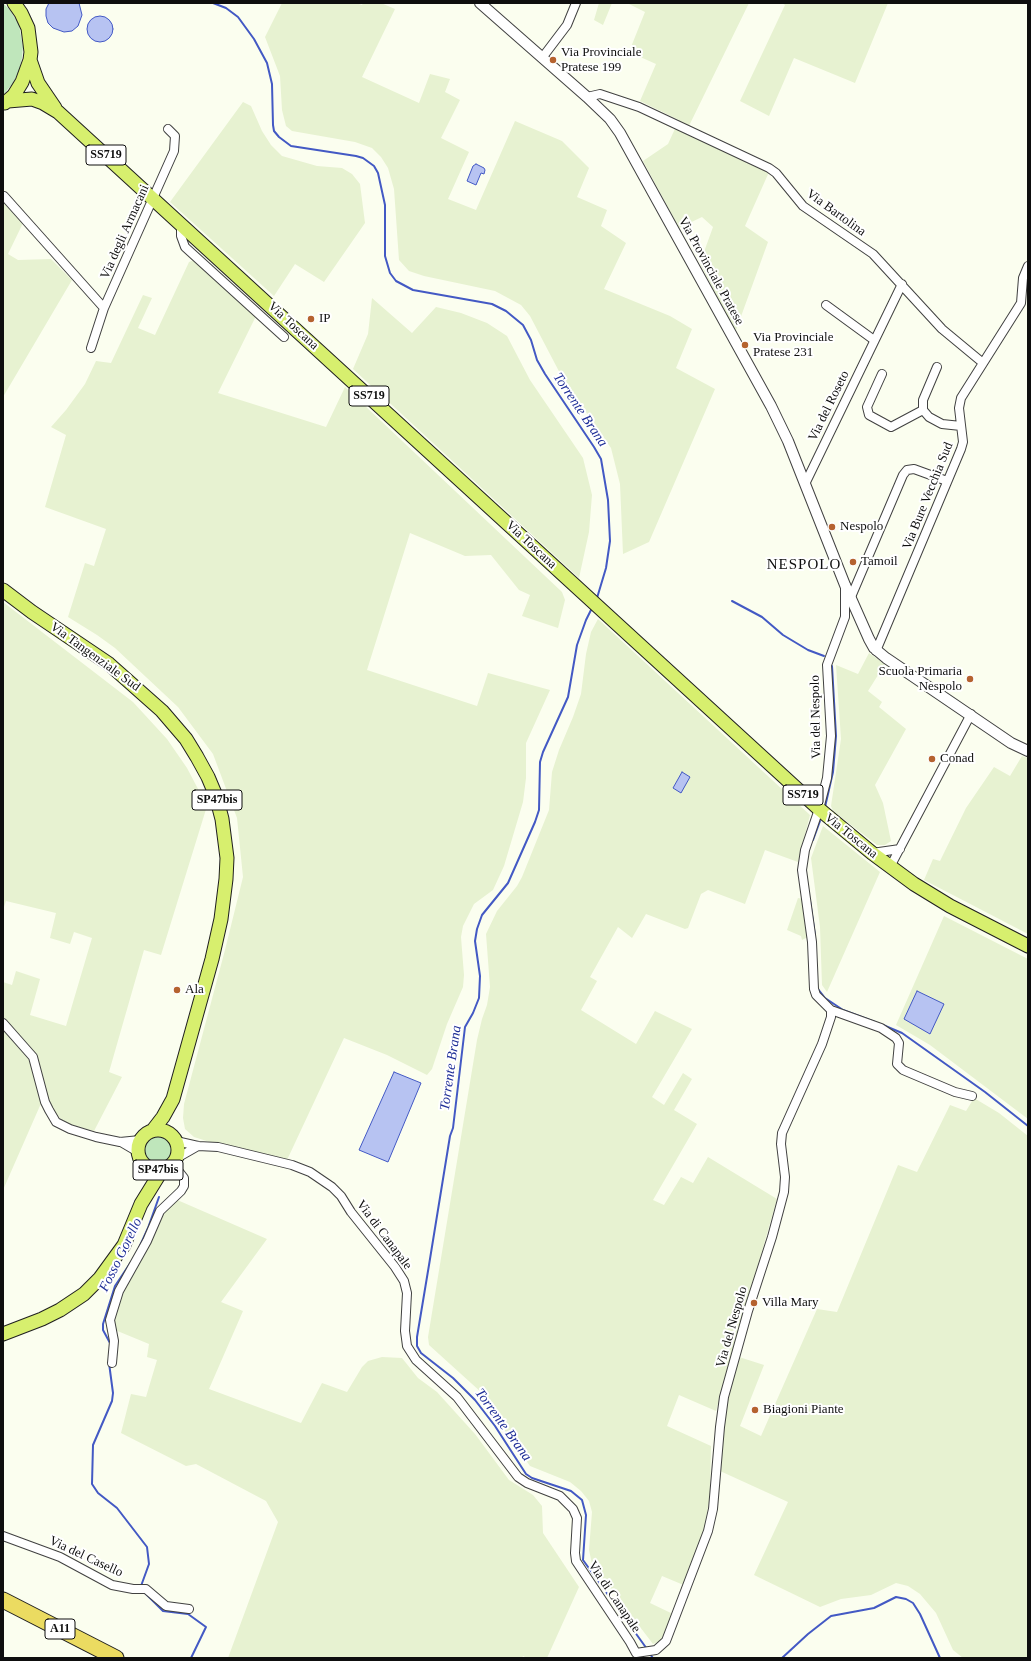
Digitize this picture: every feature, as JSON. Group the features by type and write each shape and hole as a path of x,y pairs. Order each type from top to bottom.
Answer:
{"highway":[{"name":"A11","path":"3,1600 116,1658"},
{"name":"A11","path":"3,1612 94,1658"}],"main road":[{"name":"SS719","path":"6,103 22,82 30,60 31,44 28,28 21,13 14,3"},
{"name":"Via Toscana","path":"30,60 38,83 58,112"},
{"name":"Via Toscana","path":"6,103 32,99 43,103 58,112 819,809 872,853 935,897 1028,946"},
{"name":"Via Tangenziale Sud","path":"3,590 32,612 109,664 162,711 186,739 198,757 216,796 222,819 226,845 226,879 224,902 212,960 173,1099 164,1117 153,1130 147,1133 139,1146"},
{"name":"Via Tangenziale Sud","path":"170,1164 178,1149 172,1122 173,1099"},
{"path":"153,1130 164,1131 175,1139"},
{"name":"SP47bis","path":"139,1146 140,1159 145,1165 153,1169 170,1164"},
{"name":"SP47bis","path":"3,1334 29,1325 60,1310 91,1287 116,1256 130,1232 142,1204 170,1164"},
{"name":"SP47bis","path":"142,1204 145,1165"}],"street":[{"name":"Via Provinciale Pratese","path":"480,3 587,97 610,119 620,132 771,406 788,440 806,482 845,585 869,639 876,651 1011,742 1028,751"},
{"path":"542,58 567,25 576,3"},
{"name":"Via Bartolina","path":"587,97 600,94 639,107 769,168 776,173 803,206 873,254 950,336 983,363"},
{"name":"Via degli Armacani","path":"91,348 104,308 174,152 176,145 175,136 168,129"},
{"path":"4,196 29,222 104,308"},
{"path":"181,224 182,240 188,250 284,337"},
{"name":"Via Bure Vecchia Sud","path":"876,651 962,446 959,408 962,398 1021,303 1022,278 1028,266"},
{"name":"Via del Roseto","path":"806,482 902,284"},
{"path":"826,305 874,340"},
{"path":"937,367 923,400 923,410 929,417 942,424 961,426"},
{"path":"882,374 867,407 869,415 891,426 923,410"},
{"path":"851,597 902,474 907,470 914,469 948,481"},
{"name":"Via del Nespolo","path":"845,585 845,616 827,665 831,750 826,785 804,850 802,870 812,942 814,988 816,995 831,1010 881,1028 896,1038 899,1043 897,1064 903,1070 955,1092 972,1096"},
{"path":"890,867 971,714"},
{"path":"872,853 900,849"},
{"name":"Via del Nespolo","path":"636,1655 656,1650 664,1644 708,1531 714,1502 724,1397 784,1192 785,1178 782,1133 822,1044 830,1022 831,1010"},
{"path":"3,1023 33,1057 45,1102 56,1122 70,1129 96,1137 139,1146"},
{"name":"Via di Canapale","path":"175,1139 198,1146 218,1147 299,1167 310,1172 332,1187 341,1196 351,1212 395,1267 404,1281 407,1293 405,1332 407,1346 416,1360 457,1397 518,1477 526,1483 560,1496 573,1509 577,1518 576,1561 630,1642 636,1655"},
{"path":"120,1142 139,1146"},
{"path":"112,1364 114,1340 110,1320 119,1291 148,1241 160,1211 181,1191 184,1186 184,1178 170,1164 198,1146"},
{"name":"Via del Casello","path":"3,1536 60,1557 112,1585 149,1591 166,1606 189,1608"}],"green space":[{"path":"3,3 10,10 19,25 23,47 19,71 13,83 3,95"},
{"path":"282,3 356,3 362,5 363,3 381,3 395,9 362,77 419,103 430,74 450,79 445,92 460,100 441,138 469,152 448,199 476,210 515,121 562,141 589,168 577,197 607,210 601,226 626,243 604,289 670,316 692,329 676,368 715,389 649,542 623,554 620,484 611,448 563,379 530,316 521,305 495,291 424,276 409,271 399,260 394,189 388,168 381,157 372,148 355,142 292,131 286,126 282,110 280,76 265,37"},
{"path":"599,3 612,3 603,25 594,20"},
{"path":"627,3 749,3 686,132 769,172 745,226 768,242 735,333 700,263 713,227 702,217 679,228 643,161 668,144 679,120 640,101 656,64 629,52 645,12"},
{"path":"782,3 888,3 855,83 794,58 769,116 740,101 785,5"},
{"path":"243,102 251,106 262,131 271,145 282,156 317,166 342,168 352,174 360,184 365,223 324,282 295,264 274,296 170,202"},
{"path":"3,202 23,223 8,254 18,260 51,259 72,280 3,397"},
{"path":"194,260 256,316 218,393 326,427 345,387 562,592 565,600 558,628 522,616 530,595 519,590 491,555 465,556 410,533 367,670 477,706 488,673 550,690 526,743 526,778 523,802 504,866 493,890 474,904 463,926 461,937 464,975 463,987 447,1024 432,1069 427,1075 387,1055 344,1038 287,1160 213,1143 194,1137 185,1129 183,1118 184,1104 243,877 237,818 213,754 178,707 115,648 68,617 85,563 94,566 106,529 45,507 66,435 51,427 66,410 85,384 96,361 111,363 143,295 152,298 138,328 155,335 189,262"},
{"path":"372,298 412,333 436,307 461,313 487,323 507,336 530,380 583,458 592,495 589,532 579,578 353,369 368,334"},
{"path":"3,602 133,702 167,739 187,768 207,806 161,955 144,950 109,1072 122,1077 94,1131 72,1125 61,1119 54,1111 46,1092 3,1190 3,982 12,985 16,971 40,979 30,1015 66,1026 92,938 74,932 70,944 50,938 56,913 6,901 3,910"},
{"path":"598,619 810,815 798,862 765,850 745,904 708,890 701,894 688,928 685,929 646,914 632,938 618,927 590,977 597,981 581,1010 636,1044 655,1011 692,1029 652,1097 664,1105 683,1073 692,1079 674,1110 697,1124 653,1200 664,1205 681,1177 693,1183 708,1157 777,1199 716,1411 679,1395 667,1426 711,1446 710,1496 704,1531 686,1586 662,1576 650,1603 673,1614 662,1640 653,1644 592,1564 589,1550 592,1512 589,1501 581,1491 570,1482 530,1466 505,1431 482,1393 429,1345 428,1337 477,1040 487,1005 490,987 486,934 497,911 517,886 522,877 549,810 552,772 581,694 586,654 591,632"},
{"path":"869,653 885,664 868,691 882,702 879,707 906,729 875,785 883,803 891,841 885,845 877,845 833,811 831,806 841,739 836,665 858,674"},
{"path":"1022,756 1028,758 1028,934 924,880 933,859 940,861 966,808 994,767 1010,776"},
{"path":"823,826 880,872 827,992 822,985 820,927 811,858"},
{"path":"798,898 803,899 810,936 802,940 801,936 787,930"},
{"path":"944,916 1028,959 1028,1119 930,1045 896,1025"},
{"path":"974,1098 999,1113 1028,1136 1028,1658 963,1658 953,1650 936,1613 920,1594 908,1586 896,1583 871,1595 841,1599 820,1607 754,1575 788,1502 720,1471 722,1423 731,1383 739,1357 764,1365 740,1426 761,1436 817,1309 837,1312 898,1165 917,1172 950,1105 966,1111"},
{"path":"158,1135 168,1140 173,1150 168,1160 158,1165 148,1160 143,1150 148,1140"},
{"path":"175,1199 267,1239 221,1302 243,1311 209,1389 301,1423 322,1383 347,1392 362,1367 368,1361 382,1357 402,1358 418,1378 437,1392 475,1434 509,1480 533,1495 542,1506 543,1533 579,1587 547,1658 527,1658 523,1656 522,1658 228,1658 278,1522 266,1501 196,1464 186,1466 121,1433 131,1394 146,1397 157,1360 147,1357 149,1344 115,1330 111,1321 122,1288 154,1235 163,1210"}],"water":[{"path":"49,3 79,3 82,15 78,26 72,31 64,32 53,28 48,23 46,16 46,9"},
{"path":"100,16 109,20 113,29 109,38 100,42 91,38 87,29 91,20"},
{"path":"476,164 485,170 484,174 481,173 476,185 467,181 473,166"},
{"path":"682,772 690,777 681,793 673,788"},
{"path":"917,991 944,1004 930,1034 904,1019"},
{"path":"394,1072 421,1083 388,1162 359,1150"}],"waterway":[{"name":"Torrente Brana","path":"213,3 226,8 238,17 254,39 267,63 272,84 273,125 274,131 279,137 291,146 356,156 363,158 374,166 378,173 385,205 385,256 390,273 396,281 413,290 492,304 506,311 523,325 531,340 537,360 545,374 601,459 608,500 610,541 606,568 597,598"},
{"path":"732,601 762,617 783,635 808,650 824,656"},
{"name":"Torrente Brana","path":"592,608 577,645 568,697 543,752 540,762 539,810 535,822 508,883 482,915 477,929 475,941 480,976 479,998 465,1027 453,1128 450,1136 417,1337 417,1346 421,1353 453,1378 475,1400 495,1426 526,1474 532,1478 571,1491 582,1500 586,1515 583,1560 647,1649"},
{"path":"825,807 833,772 836,736 832,666"},
{"path":"813,840 820,821"},
{"path":"810,901 815,936"},
{"path":"818,989 825,998 843,1010 875,1022"},
{"path":"883,1025 902,1033 985,1092 1028,1126"},
{"name":"Fosso Gorello","path":"139,1248 159,1197"},
{"name":"Fosso Gorello","path":"110,1343 103,1330 103,1324 115,1286 131,1262"},
{"name":"Fosso Gorello","path":"109,1363 113,1393 112,1401 93,1445 92,1484 98,1493 117,1508 147,1547 149,1564 141,1586"},
{"name":"Fosso Gorello","path":"144,1592 163,1611 188,1614 206,1627 191,1658"},
{"name":"Torrente Brana","path":"782,1658 808,1634 831,1616 874,1608 896,1597 906,1599 913,1603 920,1614 940,1658"},
{"name":"Torrente Brana","path":"649,1653 653,1658"}],"place":[{"name":"Via Provinciale Pratese 199","path":"553,60"},
{"name":"IP","path":"311,319"},
{"name":"Via Provinciale Pratese 231","path":"745,345"},
{"name":"Nespolo","path":"832,527"},
{"name":"Tamoil","path":"853,562"},
{"name":"Scuola Primaria Nespolo","path":"970,679"},
{"name":"Conad","path":"932,759"},
{"name":"Ala","path":"177,990"},
{"name":"Villa Mary","path":"754,1303"},
{"name":"Biagioni Piante","path":"755,1410"}],"district":[{"name":"NESPOLO","path":"804,565"}]}
